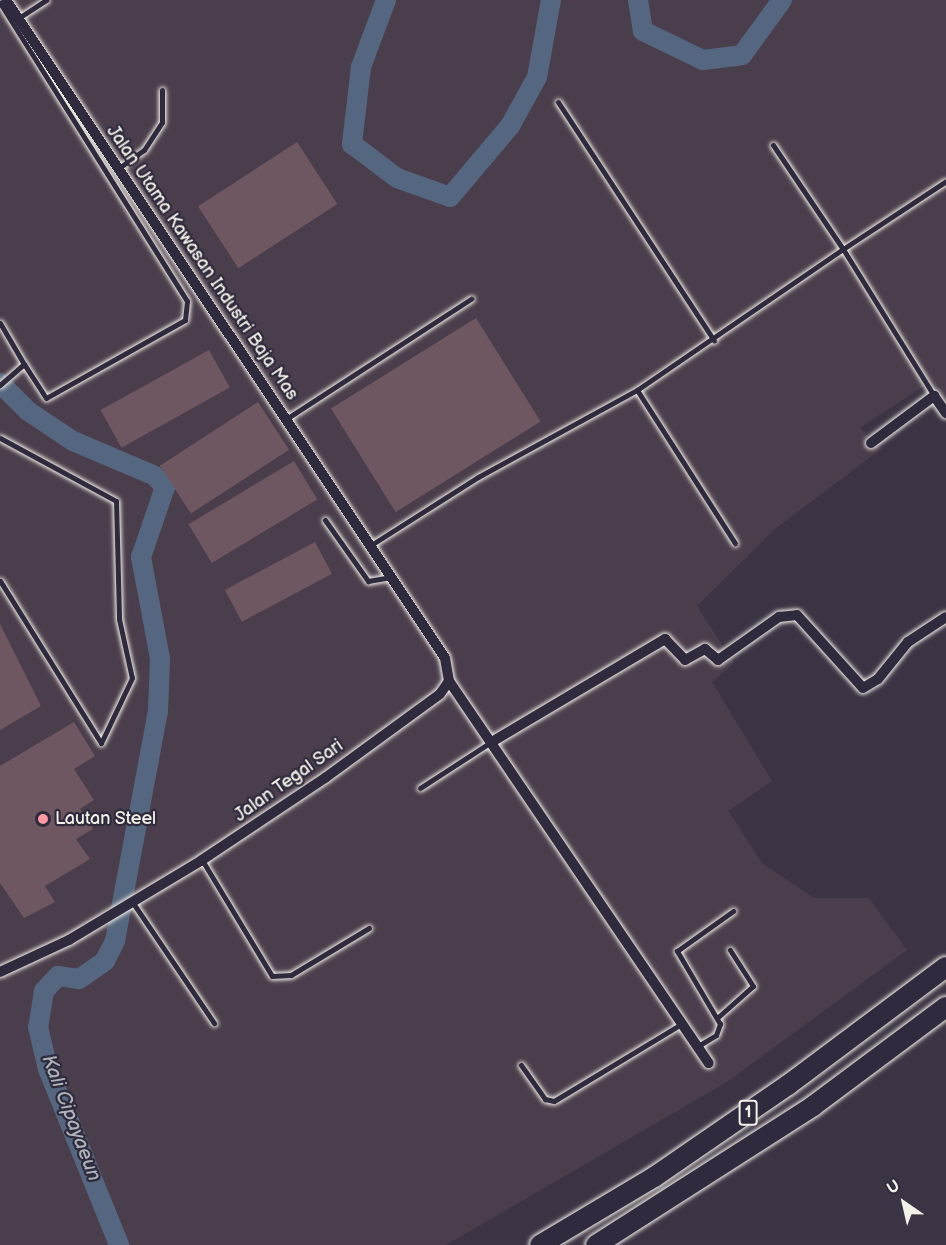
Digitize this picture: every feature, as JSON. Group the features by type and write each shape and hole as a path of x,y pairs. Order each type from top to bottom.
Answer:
{"highway":[{"name":"1","path":"540,1245 654,1177 788,1085 946,967"},
{"name":"1","path":"596,1245 813,1106 946,1007"}],"street":[{"name":"Jalan Utama Kawasan Industri Baja Mas","path":"6,0 16,20 119,168 369,546"},
{"path":"871,444 934,396 946,413"},
{"path":"369,546 445,658 449,681 495,740 681,1024 709,1063"},
{"path":"495,740 665,639 685,660 705,650 718,660 779,617 796,615 863,688 878,679 908,642 946,617"},
{"name":"Jalan Tegal Sari","path":"0,972 69,940 202,860 335,771 440,694 449,681"}],"lane":[{"path":"16,20 46,0"},
{"path":"0,3 187,301 185,320 46,398 0,324"},
{"path":"119,168 144,150 162,122 162,90"},
{"path":"558,102 714,340"},
{"path":"773,145 843,249 934,396"},
{"path":"369,546 478,477 637,390 946,181"},
{"path":"286,419 471,299"},
{"path":"0,385 24,364"},
{"path":"637,390 735,543"},
{"path":"0,438 117,501 119,619 132,678 101,743 0,581"},
{"path":"325,520 368,581 390,577"},
{"path":"420,788 495,740"},
{"path":"202,860 272,976 291,975 369,928"},
{"path":"129,905 214,1023"},
{"path":"699,1046 716,1035 717,1018 677,951 733,911"},
{"path":"717,1018 753,986 730,950"},
{"path":"521,1065 545,1099 554,1101 681,1024"}],"shaded area":[{"path":"0,0 946,0 946,400 930,382 860,428 881,449 775,529 697,606 734,663 712,682 772,781 728,811 763,864 814,898 869,898 907,950 727,1082 446,1245 0,1245"}],"building":[{"path":"297,142 337,204 238,268 198,206"},
{"path":"476,318 541,421 396,512 331,409"},
{"path":"209,350 230,388 121,448 101,410"},
{"path":"258,402 289,450 191,514 160,466"},
{"path":"294,461 317,500 212,563 189,524"},
{"path":"315,542 332,574 242,622 225,590"},
{"path":"0,624 41,706 0,730"},
{"name":"Lautan Steel","path":"74,722 95,756 74,769 94,800 80,809 93,829 76,839 90,859 45,886 55,902 24,918 0,883 0,766"}],"waterway":[{"path":"386,0 361,67 352,144 397,178 450,197 510,126 537,77 551,0"},
{"path":"638,0 643,31 703,60 742,55 782,0"},
{"name":"Kali Cipayaeun","path":"0,383 28,411 73,441 155,476 165,487 141,557 160,659 158,711 115,941 105,961 79,979 58,976 44,991 38,1027 48,1069 119,1245"}],"place":[{"name":"Lautan Steel","path":"43,819"}]}
